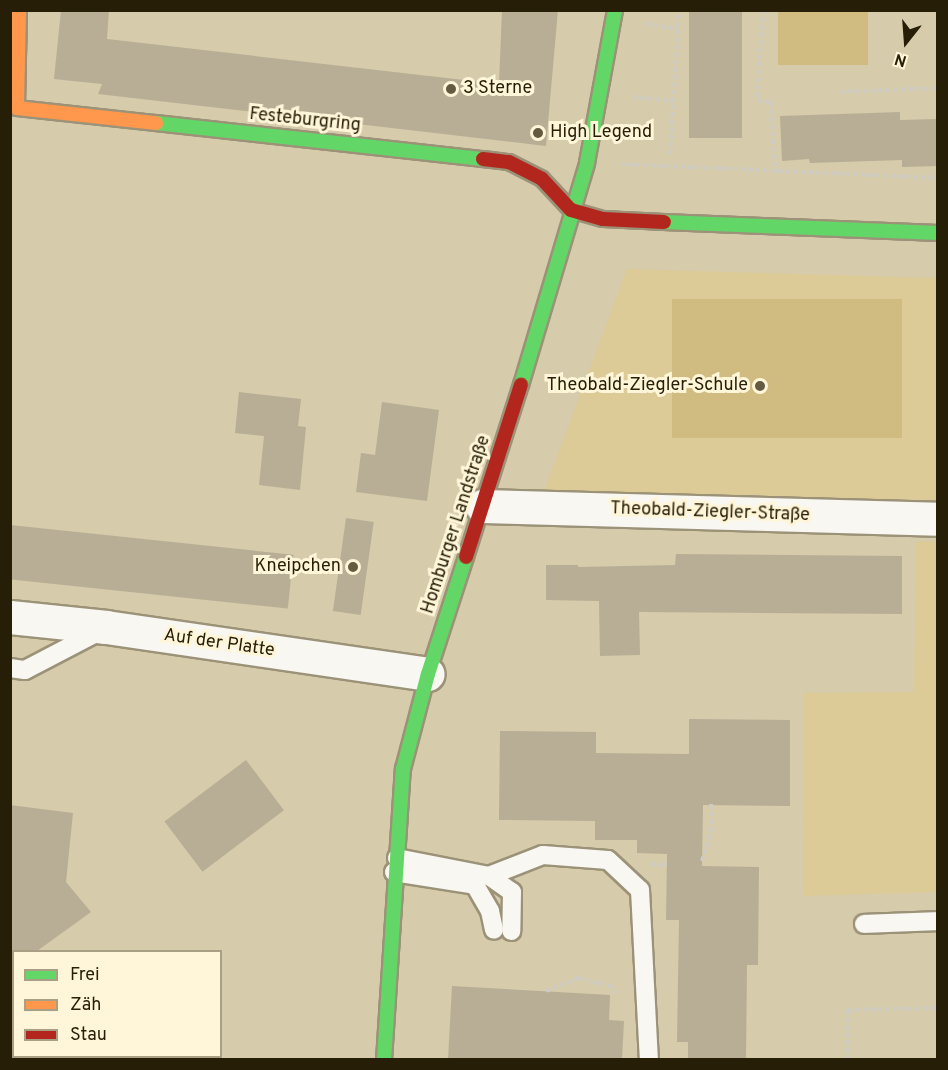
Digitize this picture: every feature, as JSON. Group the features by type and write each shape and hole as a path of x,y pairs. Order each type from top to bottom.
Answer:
{"street":[{"name":"Festeburgring","path":"19,10 17,108 509,162 542,179 571,210"},
{"name":"Homburger Landstraße","path":"384,1059 403,769 428,675 536,339 571,210 587,163 615,10"},
{"path":"571,210 603,219 938,233"},
{"name":"Theobald-Ziegler-Straße","path":"482,506 938,519"},
{"name":"Auf der Platte","path":"10,617 106,627 428,675"}],"lane":[{"path":"10,668 25,670 106,627"},
{"path":"395,865 489,876 543,855 608,860 640,890 649,1059"},
{"path":"395,865 475,885 502,930 512,892 489,876"},
{"path":"864,924 938,921"}],"path":[{"path":"670,154 679,10"},
{"path":"763,10 757,100 771,102 776,172"},
{"path":"650,24 678,28"},
{"path":"841,92 938,88"},
{"path":"601,93 674,101"},
{"path":"587,163 938,178"},
{"path":"702,861 711,831 711,802"},
{"path":"546,992 578,978 609,985 628,1006 646,1007"},
{"path":"848,1059 848,1010 938,1008"}],"shaded area":[{"path":"778,11 868,11 868,65 778,65"},
{"name":"Theobald-Ziegler-Schule","path":"627,269 937,278 937,500 543,494"},
{"path":"672,299 902,299 902,438 672,438"},
{"path":"937,541 937,892 803,896 804,693 914,692 916,542"}],"building":[{"path":"61,10 109,10 107,39 499,84 502,10 558,10 546,146 98,94 102,84 54,79"},
{"path":"689,10 742,10 742,138 689,138"},
{"path":"900,112 900,120 938,119 938,166 902,167 902,160 810,163 809,159 782,161 780,116"},
{"path":"239,392 301,399 298,426 306,427 300,490 259,485 264,436 235,433"},
{"path":"382,402 439,410 427,501 356,492 361,453 375,455"},
{"name":"Kneipchen","path":"346,518 374,522 361,615 333,611"},
{"path":"10,525 293,555 288,608 10,579"},
{"path":"676,554 902,556 902,614 639,612 640,655 600,656 599,601 546,600 546,565 578,565 578,567 675,565"},
{"path":"689,719 790,720 790,806 703,805 702,866 759,867 758,965 747,965 746,1059 688,1059 688,1042 677,1042 679,920 666,920 667,854 637,853 637,840 595,840 595,821 499,820 500,731 596,732 596,753 689,754"},
{"path":"246,760 284,810 202,872 165,821"},
{"path":"10,805 73,813 66,882 91,912 38,950 10,951"},
{"path":"452,986 610,995 609,1020 624,1021 622,1059 448,1059"}],"traffic: fast":[{"path":"521,385 587,163 615,10"},
{"path":"156,123 483,159"},
{"path":"664,222 938,233"},
{"path":"384,1060 403,769 428,674 466,557"}],"traffic: slow":[{"path":"19,10 17,108 156,123"}],"traffic: jam":[{"path":"483,159 509,162 542,179 571,210 603,219 664,222"},
{"path":"466,557 521,385"}],"place":[{"name":"3 Sterne","path":"451,89"},
{"name":"High Legend","path":"538,133"},
{"name":"Theobald-Ziegler-Schule","path":"760,386"},
{"name":"Kneipchen","path":"353,567"}]}
